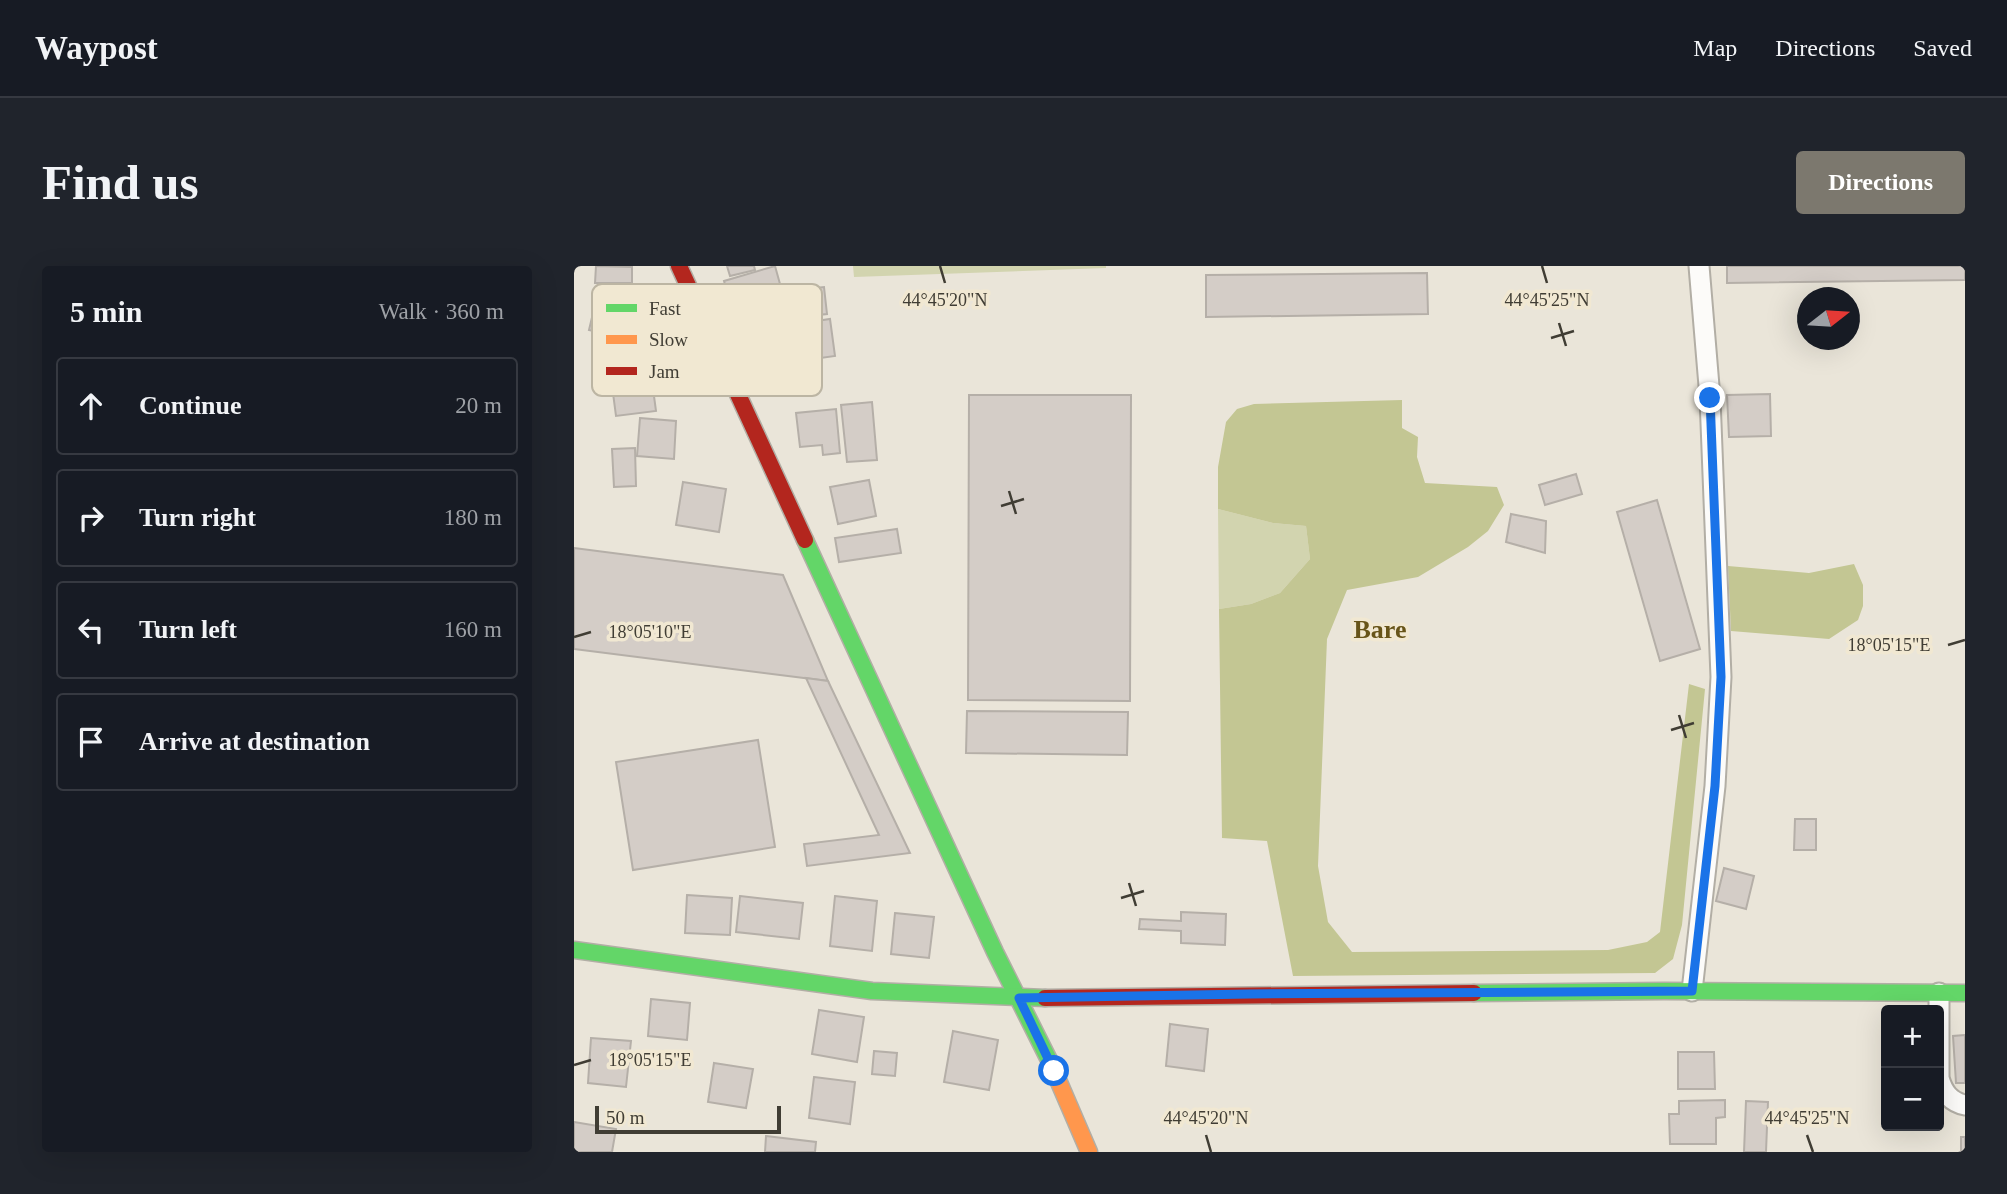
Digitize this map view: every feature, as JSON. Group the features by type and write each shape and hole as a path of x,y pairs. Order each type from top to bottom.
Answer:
{"street":[{"path":"679,266 687,284"},
{"path":"1692,991 1715,786 1721,677 1710,398 1699,266"},
{"path":"739,396 989,940 1054,1071 1089,1152"},
{"path":"574,950 872,991 1019,998 1692,991 1965,993"},
{"path":"1939,993 1939,1078 1942,1089 1950,1099 1965,1105"}],"green space":[{"path":"853,266 1106,266 1106,268 854,277"},
{"path":"1402,400 1402,428 1418,437 1417,457 1425,483 1497,487 1504,505 1488,531 1468,547 1418,577 1347,590 1327,639 1318,866 1328,922 1352,952 1608,950 1647,942 1660,932 1689,684 1705,689 1682,925 1673,959 1655,973 1293,976 1267,841 1222,838 1219,609 1251,604 1280,593 1310,559 1306,526 1273,523 1218,509 1218,467 1226,422 1237,409 1254,404"},
{"path":"1218,509 1273,523 1306,526 1310,559 1280,593 1251,604 1219,609"},
{"path":"1854,564 1863,585 1863,606 1858,620 1829,639 1731,631 1728,566 1809,573"}],"building":[{"path":"596,266 632,267 632,283 595,283"},
{"path":"727,266 754,266 755,270 730,276"},
{"path":"775,266 780,284 725,284 724,281"},
{"path":"1727,266 1965,266 1965,280 1727,283"},
{"path":"1427,273 1428,314 1206,317 1206,275"},
{"path":"822,287 827,314 822,315"},
{"path":"830,319 835,356 822,358 822,320"},
{"path":"1770,394 1771,436 1729,437 1727,395"},
{"path":"969,395 1131,395 1130,701 968,700"},
{"path":"613,396 654,396 656,411 616,416"},
{"path":"872,402 877,460 847,462 841,405"},
{"path":"836,409 840,453 823,455 822,445 800,447 796,413"},
{"path":"640,418 676,421 674,459 637,456"},
{"path":"635,448 636,486 614,487 612,449"},
{"path":"1576,474 1582,494 1545,505 1539,485"},
{"path":"869,480 876,516 838,524 830,487"},
{"path":"683,482 726,489 719,532 676,525"},
{"path":"1657,500 1700,649 1660,661 1617,512"},
{"path":"1511,514 1546,521 1545,553 1506,542"},
{"path":"897,529 901,553 839,562 835,538"},
{"path":"574,548 783,575 828,681 574,649"},
{"path":"806,678 828,681 910,853 807,866 804,844 879,835"},
{"path":"967,711 1128,712 1127,755 966,753"},
{"path":"758,740 775,847 633,870 616,762"},
{"path":"1795,819 1816,819 1816,850 1794,850"},
{"path":"1724,868 1754,876 1746,909 1716,901"},
{"path":"687,895 732,898 730,935 685,933"},
{"path":"740,896 803,903 799,939 736,932"},
{"path":"835,896 877,901 872,951 830,946"},
{"path":"1181,912 1226,914 1225,945 1181,943 1181,931 1139,929 1140,919 1181,921"},
{"path":"895,913 934,917 929,958 891,954"},
{"path":"651,999 690,1003 687,1040 648,1036"},
{"path":"819,1010 864,1017 857,1062 812,1054"},
{"path":"1170,1024 1208,1029 1204,1071 1166,1066"},
{"path":"953,1031 998,1040 989,1090 944,1082"},
{"path":"1965,1035 1965,1083 1956,1083 1953,1036"},
{"path":"591,1038 631,1041 626,1087 588,1083"},
{"path":"874,1051 897,1053 895,1076 872,1074"},
{"path":"1678,1052 1714,1052 1715,1089 1678,1089"},
{"path":"714,1063 753,1069 746,1108 708,1102"},
{"path":"814,1077 855,1082 850,1124 809,1118"},
{"path":"1725,1100 1725,1117 1716,1118 1716,1144 1670,1144 1669,1114 1679,1114 1679,1101"},
{"path":"1746,1101 1768,1102 1766,1152 1744,1152"},
{"path":"574,1122 616,1129 612,1152 574,1152"},
{"path":"766,1136 816,1142 815,1152 765,1152"},
{"path":"1961,1137 1965,1137 1965,1152 1961,1152"}],"traffic: fast":[{"path":"805,540 995,952 1052,1066"},
{"path":"574,950 872,991 1045,998"},
{"path":"1474,993 1965,993"}],"traffic: slow":[{"path":"1052,1066 1089,1152"}],"traffic: jam":[{"path":"679,266 687,284"},
{"path":"739,396 805,540"},
{"path":"1045,998 1474,993"}],"district":[{"name":"Bare","path":"1380,629"}],"route":[{"path":"1054,1071 1019,998 1692,991 1715,786 1721,677 1710,398"}]}
